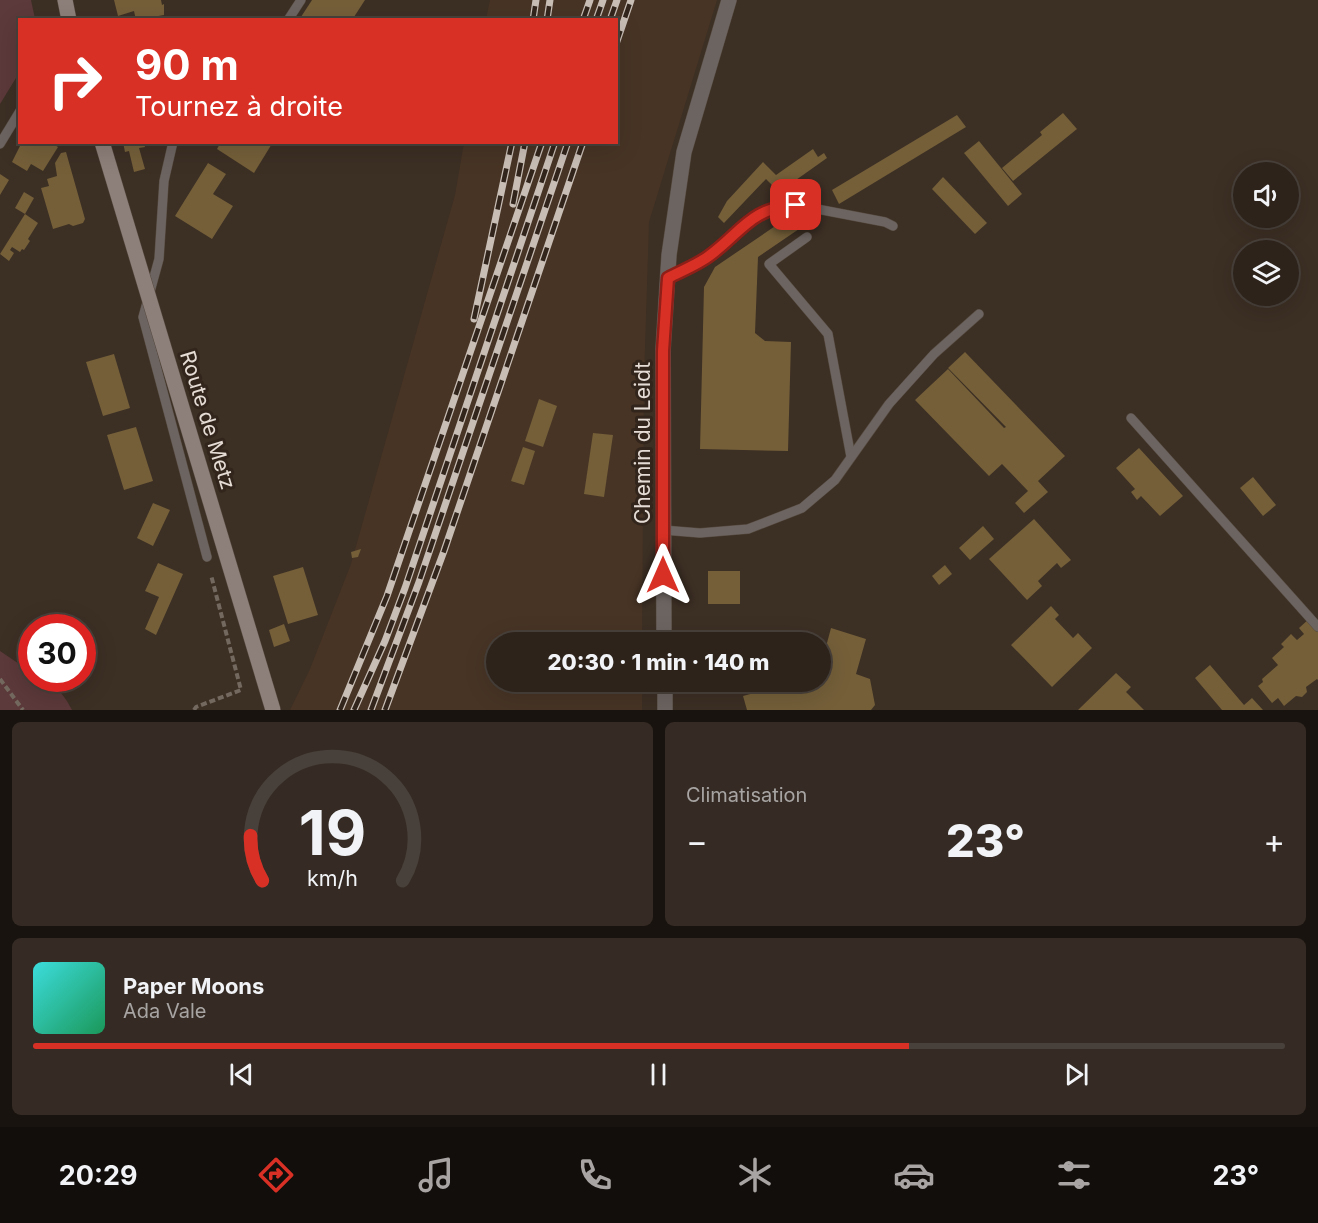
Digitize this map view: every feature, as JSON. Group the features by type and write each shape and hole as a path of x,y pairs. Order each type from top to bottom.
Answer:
{"main road":[{"path":"65,0 69,18"},
{"name":"Route de Metz","path":"103,144 273,710"}],"street":[{"name":"Chemin du Leidt","path":"664,632 663,351 669,255 684,152 729,0"},
{"path":"665,692 665,710"}],"lane":[{"path":"289,18 301,0"},
{"path":"0,144 18,114"},
{"path":"173,144 164,180 159,259 143,317 207,557"},
{"path":"668,278 708,257 754,217 776,207 796,205 885,222 893,226"},
{"path":"807,237 769,264 828,334 851,457"},
{"path":"663,530 700,533 748,529 802,508 835,480 889,404 934,354 979,314"},
{"path":"1131,418 1318,627"}],"path":[{"path":"194,710 196,707 241,690 207,557"},
{"path":"0,679 23,710"}],"shaded area":[{"path":"0,0 31,0 35,18 18,18 18,75 0,104"},
{"path":"490,0 717,0 649,222 644,380 642,632 486,632 486,692 642,692 642,710 290,710 310,669 351,564 455,195 464,144 618,144 618,18 486,18"},
{"path":"0,651 18,663 18,692 60,692 72,710 0,710"}],"building":[{"path":"114,0 161,0 162,5 164,4 164,15 136,18 134,11 118,16"},
{"path":"312,0 365,0 353,18 300,18"},
{"path":"1063,113 1077,129 1013,181 1002,168 1042,135 1040,132"},
{"path":"957,115 966,127 839,204 832,190"},
{"path":"979,141 1022,194 1008,206 964,153"},
{"path":"21,144 53,144 58,147 43,171 31,164 27,171 12,162"},
{"path":"123,144 144,144 145,147 139,148 145,169 134,172 129,151 125,152"},
{"path":"220,144 272,144 254,173 217,149"},
{"path":"813,149 818,157 824,153 827,158 779,192 766,179 724,223 718,217 727,201 763,162 776,175"},
{"path":"66,152 85,219 83,223 53,229 41,188 49,186 47,179 57,176 55,163 61,153"},
{"path":"208,163 226,174 213,194 233,206 212,239 175,216"},
{"path":"0,174 9,180 0,195"},
{"path":"943,177 987,223 975,234 932,189"},
{"path":"24,192 34,198 25,214 15,208"},
{"path":"25,214 38,223 24,250 20,252 12,247 10,250 14,253 9,261 0,254"},
{"path":"790,216 799,229 758,257 755,333 765,341 791,342 788,451 700,449 704,287 715,267"},
{"path":"965,352 1065,456 1038,481 1048,492 1024,513 1015,503 1028,491 1002,464 989,476 915,400 948,369 1004,428 1006,427 948,368"},
{"path":"114,354 130,408 103,416 86,362"},
{"path":"539,399 557,406 543,447 525,441"},
{"path":"136,427 153,481 124,490 107,435"},
{"path":"593,433 613,435 604,497 584,494"},
{"path":"523,447 535,451 524,485 511,481"},
{"path":"1139,448 1183,496 1160,516 1141,496 1137,500 1131,492 1135,489 1116,468"},
{"path":"1253,477 1276,505 1263,516 1240,488"},
{"path":"153,503 170,510 153,546 137,538"},
{"path":"1034,519 1071,560 1061,568 1057,563 1038,581 1042,586 1027,600 989,559"},
{"path":"983,526 994,539 970,560 959,548"},
{"path":"361,549 358,557 352,558 351,552"},
{"path":"158,563 183,574 156,635 145,629 159,597 145,591"},
{"path":"945,565 952,574 939,585 932,576"},
{"path":"303,567 318,615 288,624 273,576"},
{"path":"708,571 740,571 740,604 708,604"},
{"path":"1051,606 1059,615 1055,619 1073,638 1078,633 1092,648 1052,687 1011,645"},
{"path":"1310,618 1318,628 1318,680 1306,687 1307,692 1302,697 1296,696 1284,706 1278,698 1272,703 1258,686 1263,682 1262,679 1278,665 1272,658 1284,647 1281,644 1291,634 1297,640 1304,634 1299,628"},
{"path":"284,624 290,641 274,647 269,630"},
{"path":"831,628 866,639 856,674 870,679 875,705 871,710 747,710 743,696 757,692 831,692"},
{"path":"1210,665 1244,705 1252,698 1263,710 1222,710 1195,678"},
{"path":"1116,673 1131,687 1126,692 1144,710 1078,710"}],"railway":[{"path":"533,18 536,0"},
{"path":"547,18 550,0"},
{"path":"584,18 590,0"},
{"path":"597,18 603,0"},
{"path":"611,18 617,0"},
{"path":"618,38 631,0"},
{"path":"474,319 512,144"},
{"path":"513,204 525,144"},
{"path":"340,710 387,596 541,144"},
{"path":"354,710 385,641 405,588 554,144"},
{"path":"371,710 419,582 567,144"},
{"path":"385,710 444,551 582,144"}],"route":[{"path":"663,575 663,351 668,278 708,257 754,217 770,209 796,205"}]}
